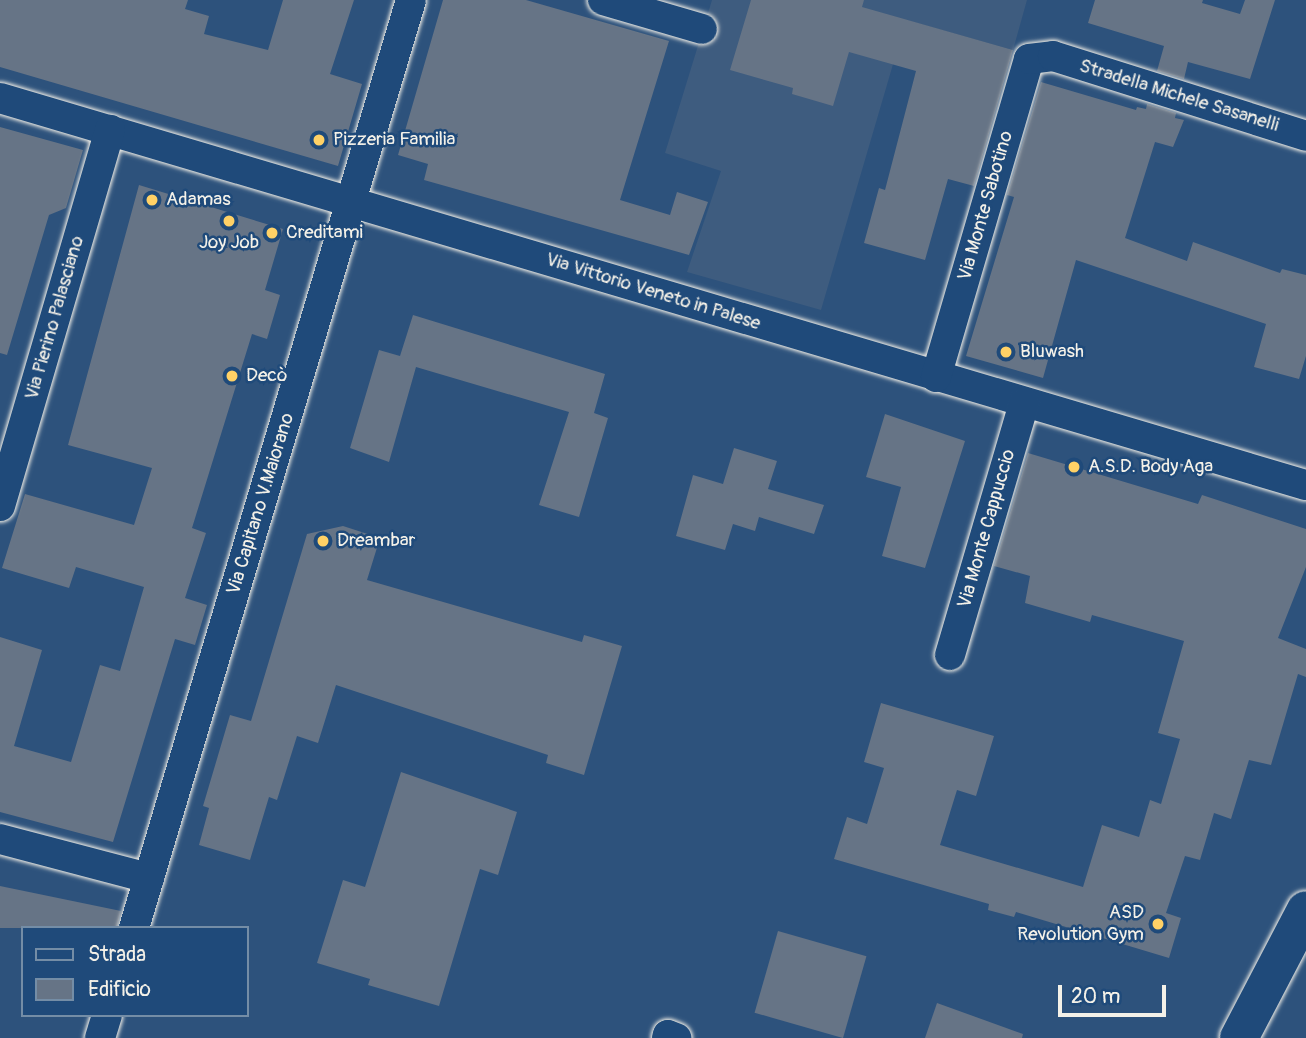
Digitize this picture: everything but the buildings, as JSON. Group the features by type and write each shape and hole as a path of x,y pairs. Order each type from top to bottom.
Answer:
{"street":[{"name":"Via Capitano V.Maiorano","path":"135,926 411,0"},
{"path":"603,0 702,29"},
{"name":"Stradella Michele Sasanelli","path":"1053,56 1306,136"},
{"name":"Via Monte Sabotino","path":"936,377 1029,58 1053,56"},
{"name":"Via Vittorio Veneto in Palese","path":"0,98 1306,485"},
{"name":"Via Pierino Palasciano","path":"0,506 110,131"},
{"name":"Via Monte Cappuccio","path":"950,655 1024,403"},
{"path":"0,839 149,878"},
{"path":"1238,1038 1306,910"},
{"path":"100,1038 106,1017"},
{"path":"667,1038 668,1035 676,1038"}],"shaded area":[{"path":"712,0 1027,0 1013,50 906,20 821,310 687,272 721,171 665,153"}],"place":[{"name":"Pizzeria Familia","path":"319,140"},
{"name":"Adamas","path":"152,200"},
{"name":"Joy Job","path":"229,221"},
{"name":"Creditami","path":"272,233"},
{"name":"Bluwash","path":"1006,352"},
{"name":"Decò","path":"232,376"},
{"name":"A.S.D. Body Aga","path":"1074,467"},
{"name":"Dreambar","path":"323,541"},
{"name":"ASD Revolution Gym","path":"1158,924"}]}
